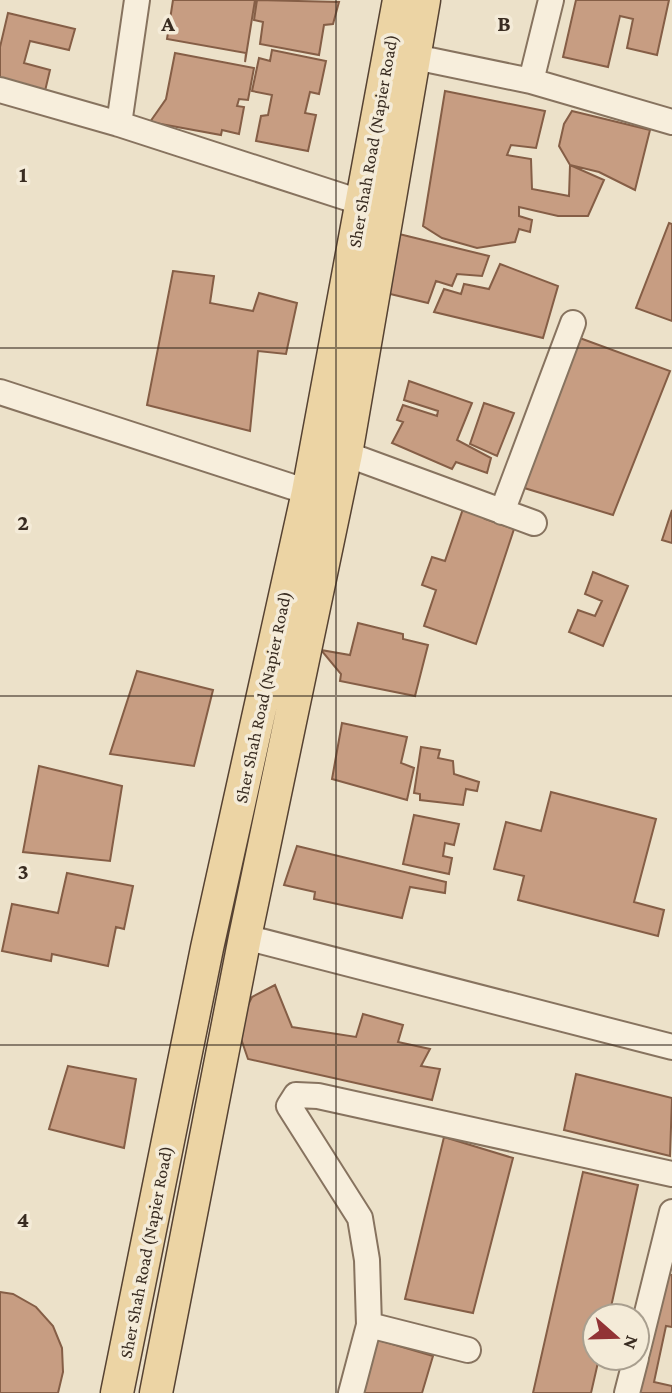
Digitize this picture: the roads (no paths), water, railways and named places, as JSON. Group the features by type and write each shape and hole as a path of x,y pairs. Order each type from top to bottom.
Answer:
{"main road":[{"name":"Sher Shah Road (Napier Road)","path":"117,1393 207,948 308,492 399,0"},
{"name":"Sher Shah Road (Napier Road)","path":"156,1393 245,937 346,454 424,0"}],"street":[{"path":"119,124 137,0"},
{"path":"531,81 551,0"},
{"path":"415,57 531,81 672,122"},
{"path":"0,90 119,124 363,203"},
{"path":"502,512 573,323"},
{"path":"1,396 308,492"},
{"path":"346,454 534,523"},
{"path":"245,937 672,1047"},
{"path":"351,1393 369,1325 367,1260 360,1218 289,1105 296,1095 318,1096 672,1174"},
{"path":"650,1302 672,1212"},
{"path":"369,1325 468,1350"},
{"path":"627,1393 632,1372"}]}
